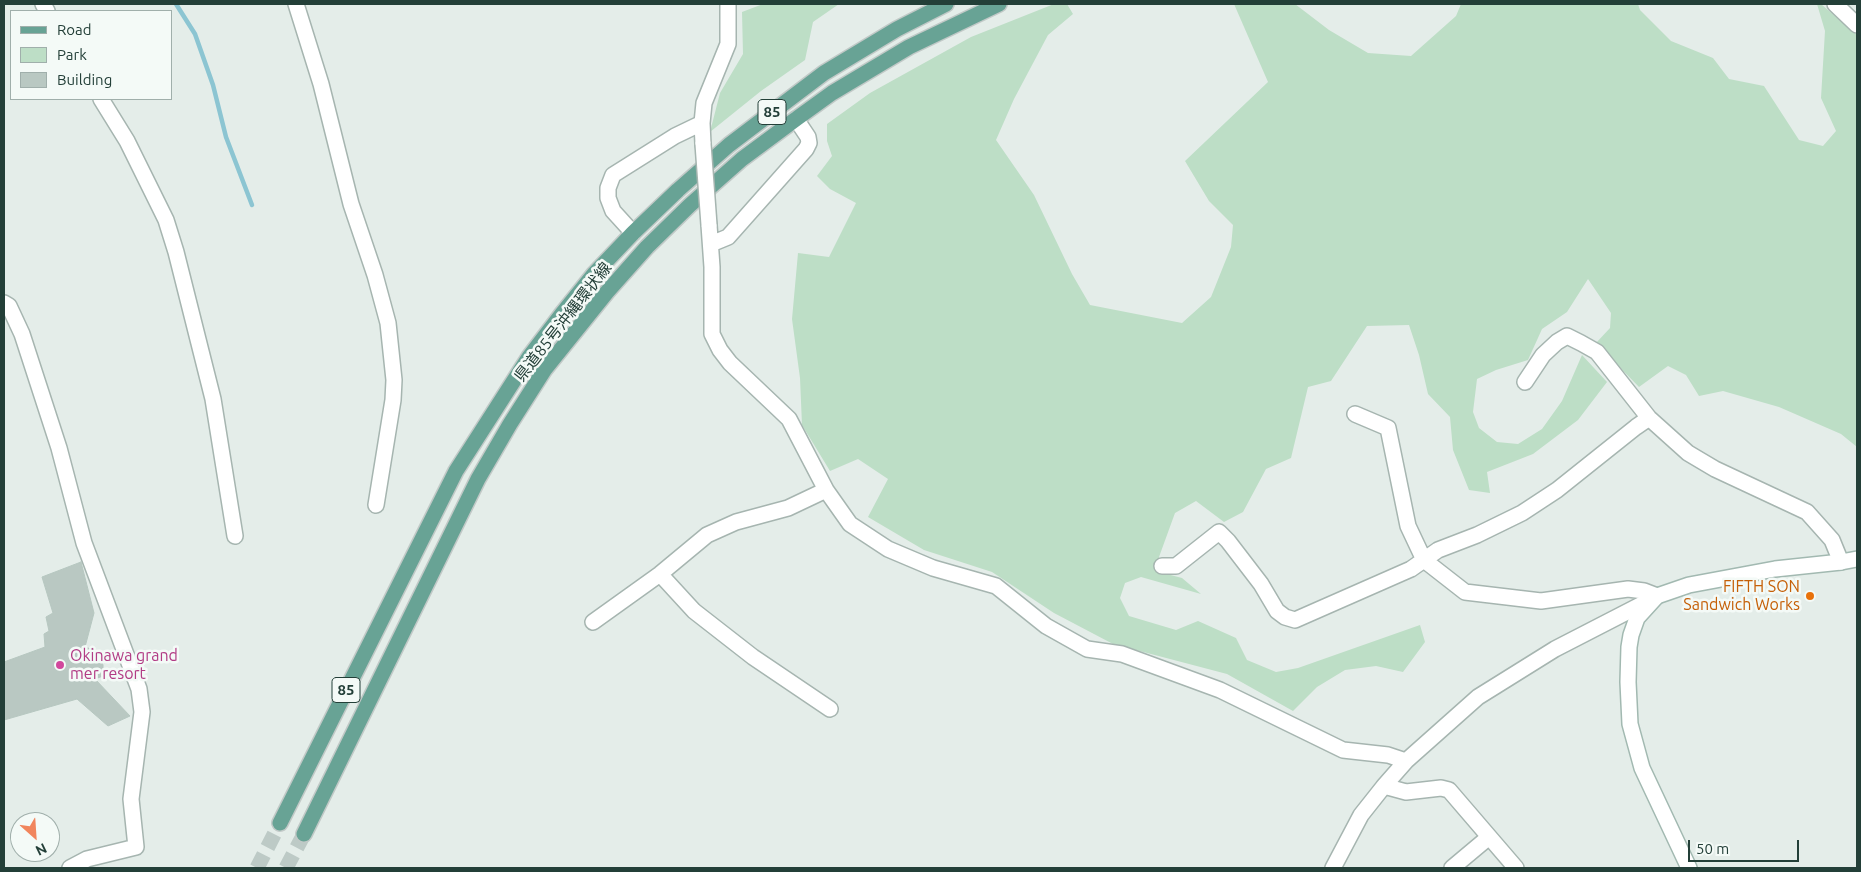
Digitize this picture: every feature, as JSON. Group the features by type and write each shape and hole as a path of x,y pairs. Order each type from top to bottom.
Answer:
{"main road":[{"name":"県道85号沖縄環状線","path":"280,822 456,471 513,381 561,315 594,274 678,190 729,145 782,104 860,50 946,4"},
{"name":"県道85号沖縄環状線","path":"304,834 478,479 510,424 545,370 575,330 624,273 690,205 742,159 832,93 909,47 999,4"}],"street":[{"path":"296,4 321,84 351,204 375,275 388,323 394,380 393,400 376,505"},
{"path":"728,4 728,44 704,103 702,123 711,244 712,334 720,350 730,363 789,419 826,490 850,524 888,549 933,568 996,586 1046,626 1087,649 1122,654 1220,690 1343,750 1388,755 1406,761"},
{"path":"1835,4 1857,25"},
{"path":"102,100 127,141 166,220 176,252 213,399 235,536"},
{"path":"711,244 728,237 806,149 809,143 808,137 796,119"},
{"path":"633,233 613,211 608,198 608,188 612,176 674,136 702,123"},
{"path":"4,303 9,306 22,334 59,448 84,543 139,689 142,712 131,799 136,847 87,859 70,868"},
{"path":"1525,382 1543,355 1557,342 1567,336 1597,352 1648,418 1688,453 1715,469 1807,512 1832,540 1842,562"},
{"path":"1355,414 1388,428 1408,526 1424,560 1465,592 1541,601 1628,589 1644,591 1657,596"},
{"path":"1162,566 1176,566 1219,532 1260,584 1277,610 1285,617 1295,620 1411,569 1438,550 1477,535 1522,513 1557,490 1648,418"},
{"path":"593,622 660,574 707,535 736,522 788,508 826,490"},
{"path":"1333,868 1361,815 1406,761 1478,697 1555,649 1657,596 1689,585 1775,569 1857,559"},
{"path":"660,574 694,611 753,658 830,709"},
{"path":"1657,596 1637,618 1631,635 1628,682 1630,724 1642,768 1689,868"},
{"path":"1384,786 1406,792 1441,788 1449,790 1516,868"},
{"path":"1452,868 1489,837"}],"green space":[{"path":"763,4 839,4 813,22 805,60 761,91 710,132 720,93 743,54 742,12"},
{"path":"1054,4 1067,4 1073,14 1048,35 1014,99 996,140 1034,195 1072,274 1090,305 1182,323 1211,297 1231,247 1233,225 1209,201 1185,161 1268,82 1234,4 1295,4 1329,30 1368,53 1411,56 1456,16 1461,4 1638,4 1640,10 1671,41 1713,58 1729,79 1764,86 1799,140 1823,146 1836,131 1821,98 1825,31 1817,4 1821,4 1857,35 1857,447 1841,434 1779,407 1723,391 1699,396 1686,375 1668,366 1639,387 1596,343 1610,328 1611,313 1588,279 1567,312 1542,329 1528,360 1496,370 1477,379 1473,412 1479,428 1497,442 1518,444 1542,429 1562,401 1582,355 1607,382 1578,420 1533,454 1487,472 1490,493 1469,490 1453,450 1450,417 1428,394 1419,355 1409,325 1367,326 1331,381 1308,387 1291,458 1266,469 1243,512 1224,522 1196,501 1175,513 1159,557 1159,572 1182,578 1201,594 1141,577 1125,583 1120,598 1129,616 1176,630 1198,621 1236,638 1247,660 1276,672 1298,668 1420,625 1425,642 1403,672 1376,666 1345,670 1317,687 1293,711 1227,674 1113,644 1054,613 992,572 924,550 868,517 888,479 858,459 830,471 802,425 800,378 792,319 798,253 829,257 856,203 830,189 817,176 832,156 827,141 827,124 870,93 971,37"}],"building":[{"path":"81,562 94,613 85,647 97,651 103,665 103,676 95,679 130,716 108,726 77,699 4,720 4,662 45,647 44,634 49,631 46,617 53,613 42,577"}],"waterway":[{"path":"176,4 195,34 213,85 226,137 252,205"}],"tunnel":[{"path":"257,868 280,823"},
{"path":"286,868 304,834"}],"place":[{"name":"FIFTH SON Sandwich Works","path":"1810,596"},
{"name":"Okinawa grand mer resort","path":"60,665"}]}
